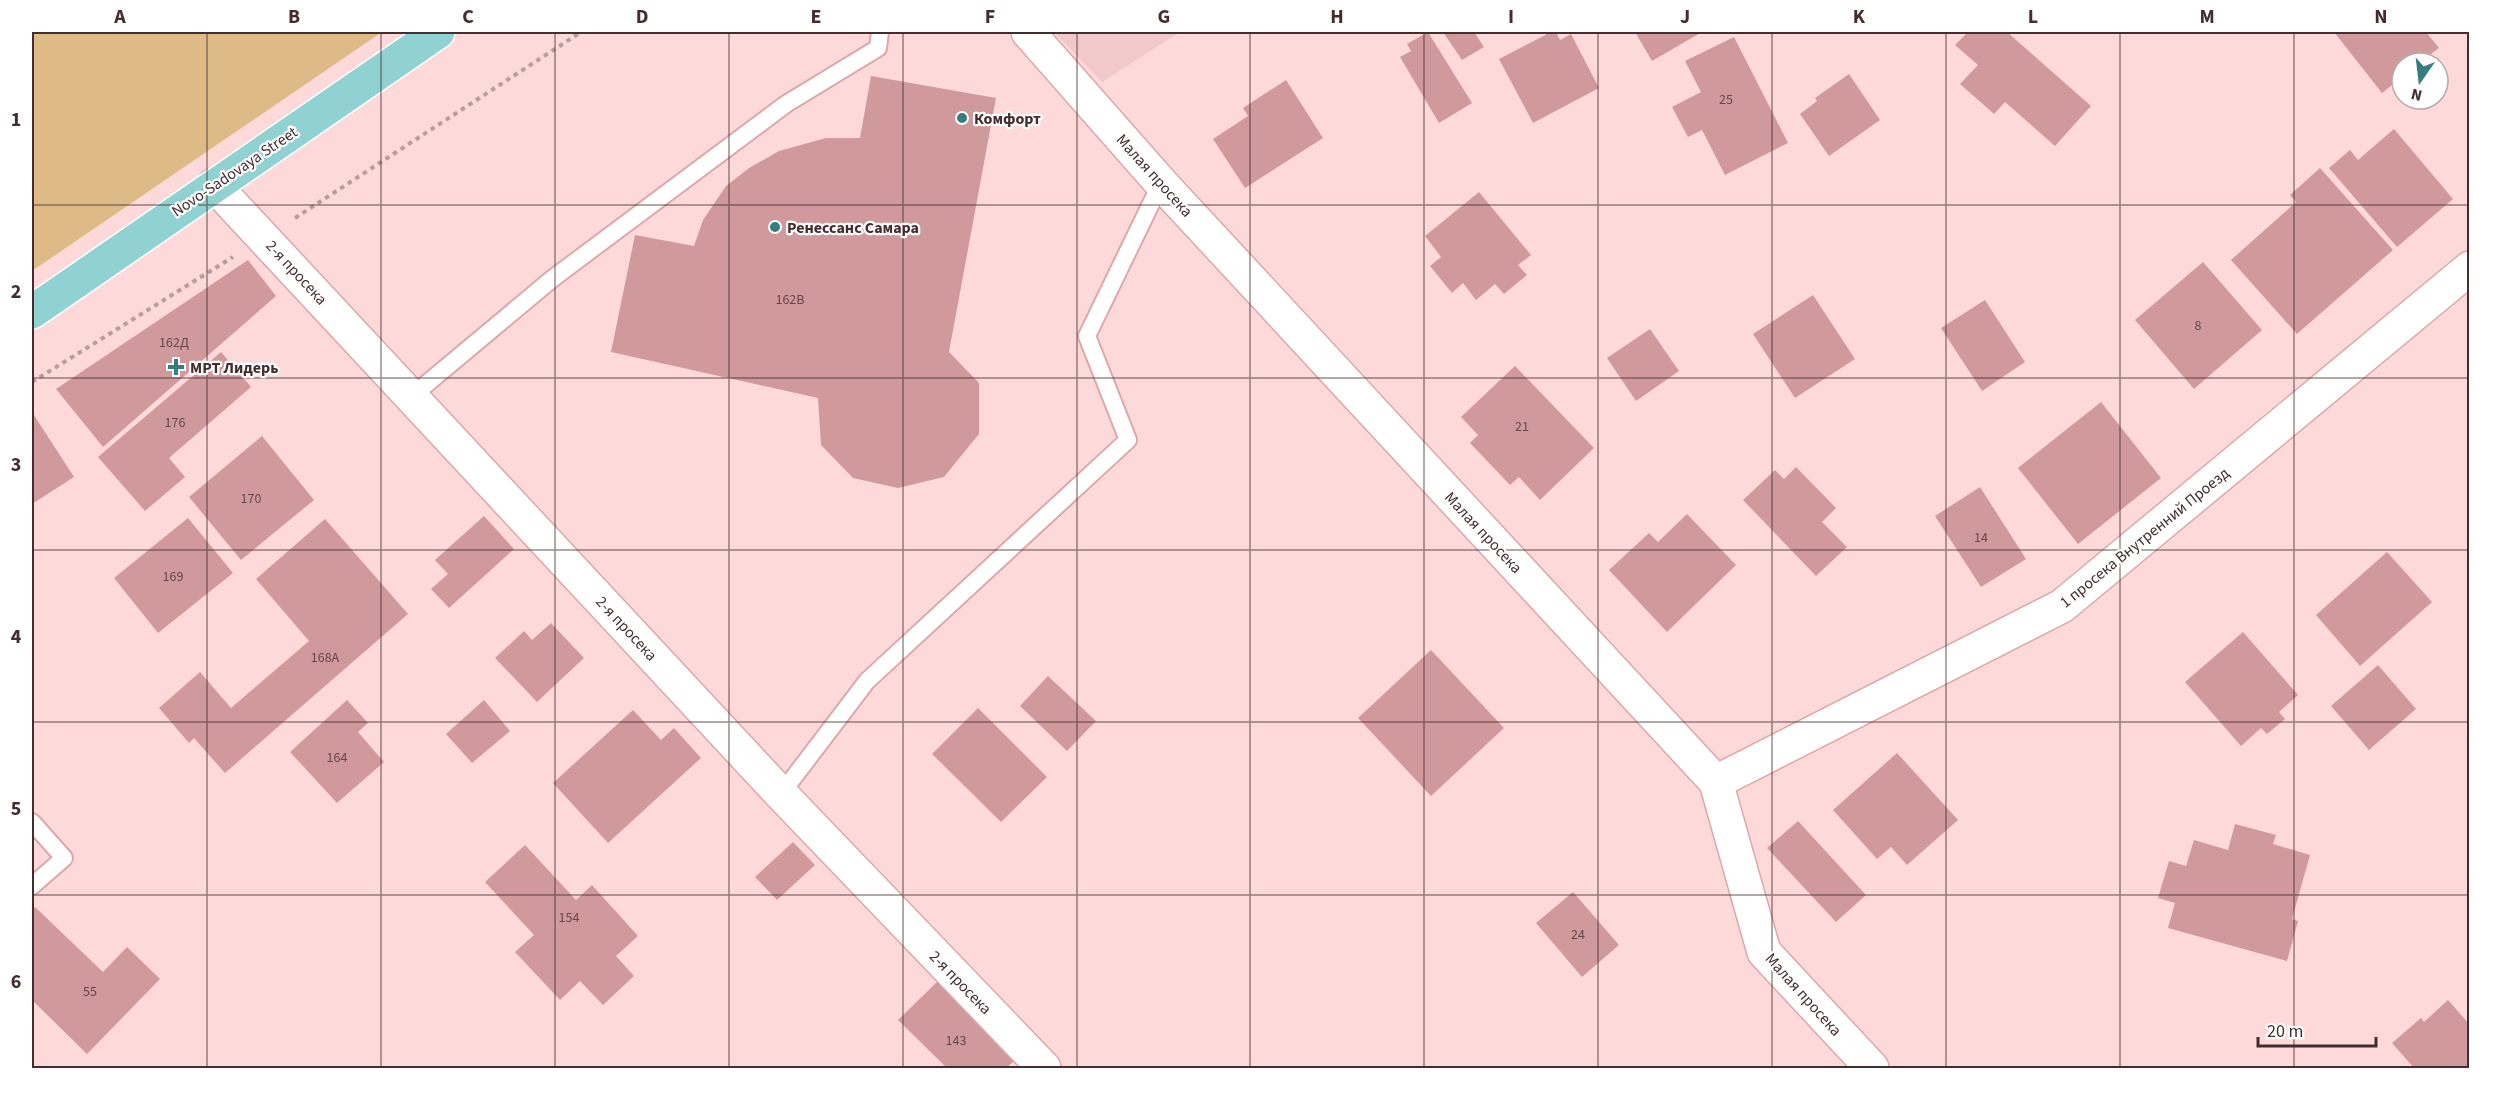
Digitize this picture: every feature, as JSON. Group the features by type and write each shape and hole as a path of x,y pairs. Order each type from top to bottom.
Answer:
{"main road":[{"name":"Novo-Sadovaya Street","path":"32,312 214,184 438,32"}],"street":[{"name":"Малая просека","path":"1028,32 1161,183 1716,782 1764,952 1872,1068"},
{"name":"2-я просека","path":"214,184 781,794 1044,1068"},
{"name":"1 просека Внутренний Проезд","path":"1716,782 2062,606 2469,268"}],"lane":[{"path":"412,396 552,279 786,104 879,48 880,32"},
{"path":"781,794 867,681 1128,440 1087,336 1161,183"},
{"path":"32,822 64,858 32,886"}],"path":[{"path":"32,382 265,238 581,32"}],"shaded area":[{"path":"32,32 382,32 32,271"},
{"path":"1054,32 1180,32 1102,82"}],"building":[{"path":"1428,32 1472,103 1439,123 1400,57 1411,51 1407,44"},
{"path":"1443,32 1474,32 1484,47 1462,60"},
{"path":"1551,32 1556,32 1560,40 1571,34 1599,88 1533,123 1499,59"},
{"path":"1635,32 1702,32 1652,61"},
{"path":"1968,32 2007,32 2091,106 2055,146 2005,102 1994,114 1960,84 1978,65 1955,45"},
{"path":"2334,32 2426,32 2439,48 2435,51 2390,51 2390,87 2382,93"},
{"path":"1734,37 1788,143 1725,175 1702,130 1688,137 1672,107 1701,92 1685,61"},
{"path":"1849,74 1880,120 1829,156 1800,114 1817,101 1815,98"},
{"path":"871,76 996,98 949,352 979,383 979,434 944,477 898,488 853,478 821,445 818,398 611,352 635,235 694,246 703,220 726,186 749,168 779,151 826,138 860,138"},
{"path":"1286,80 1323,138 1245,188 1213,139 1248,116 1243,108"},
{"path":"2394,129 2453,199 2397,247 2329,168 2350,150 2358,160"},
{"path":"2320,168 2393,250 2297,334 2231,260 2296,202 2290,195"},
{"path":"1479,192 1531,255 1518,265 1527,275 1504,294 1495,284 1476,300 1463,283 1452,293 1430,266 1441,257 1425,236"},
{"path":"248,260 276,296 103,447 56,389"},
{"path":"2203,262 2262,330 2194,389 2135,320"},
{"path":"1813,295 1855,359 1795,398 1753,334"},
{"path":"1985,300 2025,362 1982,391 1941,328"},
{"path":"1650,329 1679,371 1636,401 1607,358"},
{"path":"221,352 251,387 169,458 185,477 145,511 98,457"},
{"path":"1515,366 1594,448 1540,500 1519,477 1510,485 1470,443 1478,435 1461,417"},
{"path":"2101,402 2161,478 2078,544 2018,468"},
{"path":"32,412 74,477 32,504"},
{"path":"262,436 314,500 241,560 189,497"},
{"path":"1796,467 1836,508 1822,522 1847,547 1816,576 1743,500 1775,470 1784,479"},
{"path":"1980,487 2026,559 1981,587 1935,516"},
{"path":"1687,514 1736,565 1667,632 1609,570 1649,533 1658,542"},
{"path":"484,516 514,549 449,608 431,589 448,574 435,560"},
{"path":"188,518 233,573 158,633 114,578"},
{"path":"325,519 408,614 225,773 194,738 189,743 159,708 200,672 231,708 309,641 256,579"},
{"path":"2387,552 2432,602 2360,666 2316,615"},
{"path":"551,623 584,658 537,702 495,658 524,631 532,640"},
{"path":"2243,632 2298,695 2279,712 2285,719 2267,734 2261,728 2241,746 2185,682"},
{"path":"1431,650 1504,728 1431,796 1358,718"},
{"path":"2378,665 2416,709 2369,750 2331,706"},
{"path":"1048,676 1096,721 1067,751 1020,706"},
{"path":"347,700 368,723 358,732 384,762 337,803 290,752"},
{"path":"484,700 510,731 472,763 446,734"},
{"path":"978,708 1047,777 1001,822 932,754"},
{"path":"633,710 661,740 674,728 701,758 608,843 553,783"},
{"path":"1897,753 1958,820 1907,865 1891,847 1877,859 1833,810"},
{"path":"1798,821 1866,895 1836,922 1767,848"},
{"path":"2235,824 2276,835 2273,844 2310,855 2292,919 2298,921 2287,961 2168,928 2175,903 2158,898 2169,861 2186,866 2194,840 2228,850"},
{"path":"793,842 815,865 777,900 755,877"},
{"path":"525,845 576,900 592,885 638,936 616,956 634,976 603,1005 580,981 560,1000 515,952 534,935 485,882"},
{"path":"1573,892 1619,945 1582,977 1536,923"},
{"path":"35,907 103,972 127,947 160,979 87,1054 34,1002 32,1004 32,911"},
{"path":"937,982 1014,1061 1006,1068 947,1068 898,1020"},
{"path":"2448,1000 2470,1025 2470,1068 2414,1068 2392,1043 2421,1018 2424,1022"}],"place":[{"name":"Комфорт","path":"962,118"},
{"name":"Ренессанс Самара","path":"775,227"},
{"name":"МРТ Лидерь","path":"176,367"}]}
